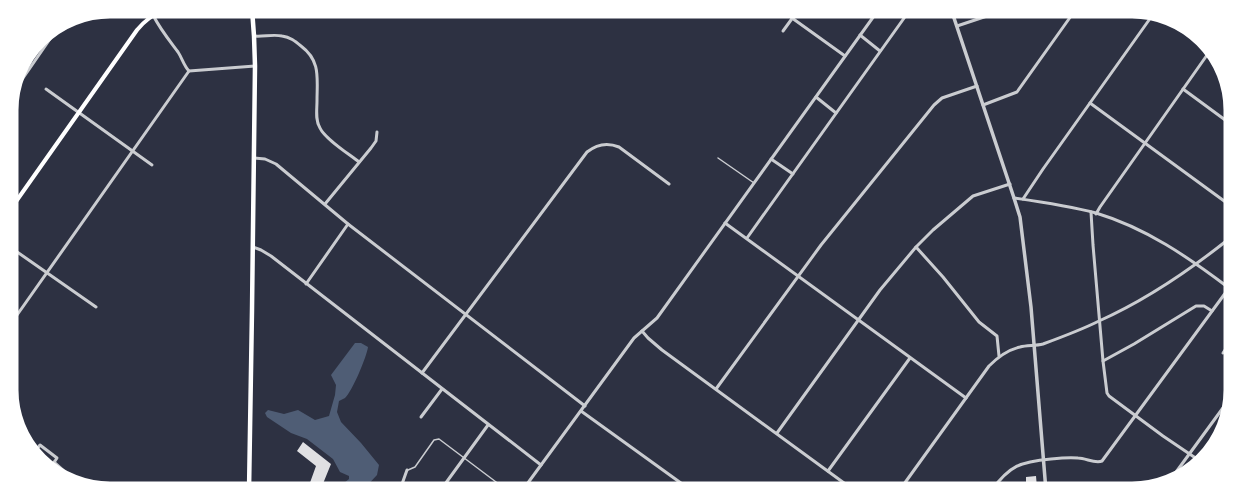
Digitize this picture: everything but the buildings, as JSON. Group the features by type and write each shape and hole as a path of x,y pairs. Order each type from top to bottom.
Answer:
{"main road":[{"path":"16,201 137,30 152,16"},
{"path":"249,484 255,66 253,16"}],"street":[{"path":"154,16 189,71"},
{"path":"527,484 634,338 657,318 874,16"},
{"path":"747,238 906,16"},
{"path":"953,16 1020,217 1031,307 1046,484"},
{"path":"957,26 987,16"},
{"path":"983,105 1017,92 1071,16"},
{"path":"783,31 792,18 845,56"},
{"path":"1023,199 1151,18"},
{"path":"860,35 880,51"},
{"path":"20,83 52,36"},
{"path":"254,36 288,37 310,54 314,60 318,72 317,119 319,128 331,140 359,162"},
{"path":"1096,214 1208,54"},
{"path":"189,71 255,66"},
{"path":"16,317 189,71"},
{"path":"716,389 821,245 939,100 977,86"},
{"path":"46,89 152,165"},
{"path":"1183,89 1226,121"},
{"path":"816,97 836,112"},
{"path":"1090,103 1226,202"},
{"path":"325,204 376,141 376,132"},
{"path":"422,373 587,152 600,144 613,144 669,184"},
{"path":"254,158 265,159 276,164 348,224 585,406"},
{"path":"771,159 793,174"},
{"path":"776,433 880,290 916,247 933,230 973,196 1010,184"},
{"path":"1014,198 1057,204 1091,212 1132,227 1167,245 1197,264 1226,286"},
{"path":"1091,212 1099,321 1107,393 1135,416 1197,459"},
{"path":"725,223 966,398"},
{"path":"306,284 348,224"},
{"path":"904,484 989,366 999,356 1020,347 1034,346 1067,335 1099,321 1146,296 1197,264 1226,241"},
{"path":"253,247 266,253 541,465"},
{"path":"916,247 948,283 979,322 996,336 999,356"},
{"path":"16,251 96,307"},
{"path":"996,484 1014,467 1026,462 1071,457 1100,462 1102,461 1226,292"},
{"path":"1103,361 1196,306 1204,306 1212,311"},
{"path":"642,331 662,350 846,484"},
{"path":"1223,353 1226,348"},
{"path":"828,471 910,358"},
{"path":"421,417 442,389"},
{"path":"1175,473 1225,406"},
{"path":"581,411 682,484"},
{"path":"445,484 488,425"},
{"path":"37,449 40,445 57,458 54,462 64,471"},
{"path":"402,484 407,470"}],"lane":[{"path":"718,158 754,183"},
{"path":"407,470 415,467 434,440 441,439 499,484"}],"water":[{"path":"355,343 361,343 368,347 359,374 348,394 345,398 339,401 337,412 341,422 379,465 377,475 369,484 343,484 349,479 349,476 340,472 333,459 307,439 291,433 267,417 265,413 268,410 284,414 298,410 315,420 329,416 335,395 336,385 331,375"}]}
